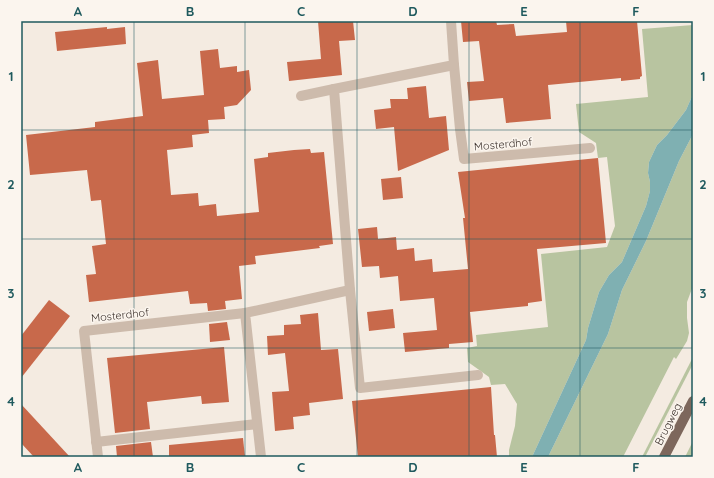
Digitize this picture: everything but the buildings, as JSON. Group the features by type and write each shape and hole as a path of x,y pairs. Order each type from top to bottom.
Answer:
{"main road":[{"name":"Brugweg","path":"664,457 693,401"}],"street":[{"name":"Mosterdhof","path":"451,21 464,159 590,148"},
{"path":"301,96 454,65"},
{"path":"334,89 350,290 360,388 478,375"},
{"name":"Mosterdhof","path":"98,457 84,331 245,314 350,290"},
{"path":"245,314 260,457"},
{"path":"96,442 257,424"}],"green space":[{"path":"693,25 693,94 686,110 667,135 657,145 649,162 648,173 650,191 646,206 622,262 609,275 599,292 588,328 586,340 532,457 509,457 509,450 515,426 517,404 505,384 491,385 489,377 468,362 467,348 477,346 476,335 548,327 541,254 607,247 615,226 607,157 598,158 596,143 579,132 576,104 648,97 642,29"},
{"path":"693,134 693,286 687,302 689,333 687,341 676,359 674,357 623,457 548,457 608,334 622,290 646,241 679,161"},
{"path":"693,357 693,364 645,457 642,457"},
{"path":"693,441 693,457 685,457"}],"water":[{"path":"693,94 693,134 679,161 646,241 622,290 608,334 548,457 532,457 586,340 588,328 599,292 609,275 622,262 646,206 650,191 648,173 649,162 657,145 667,135 686,110"}]}
